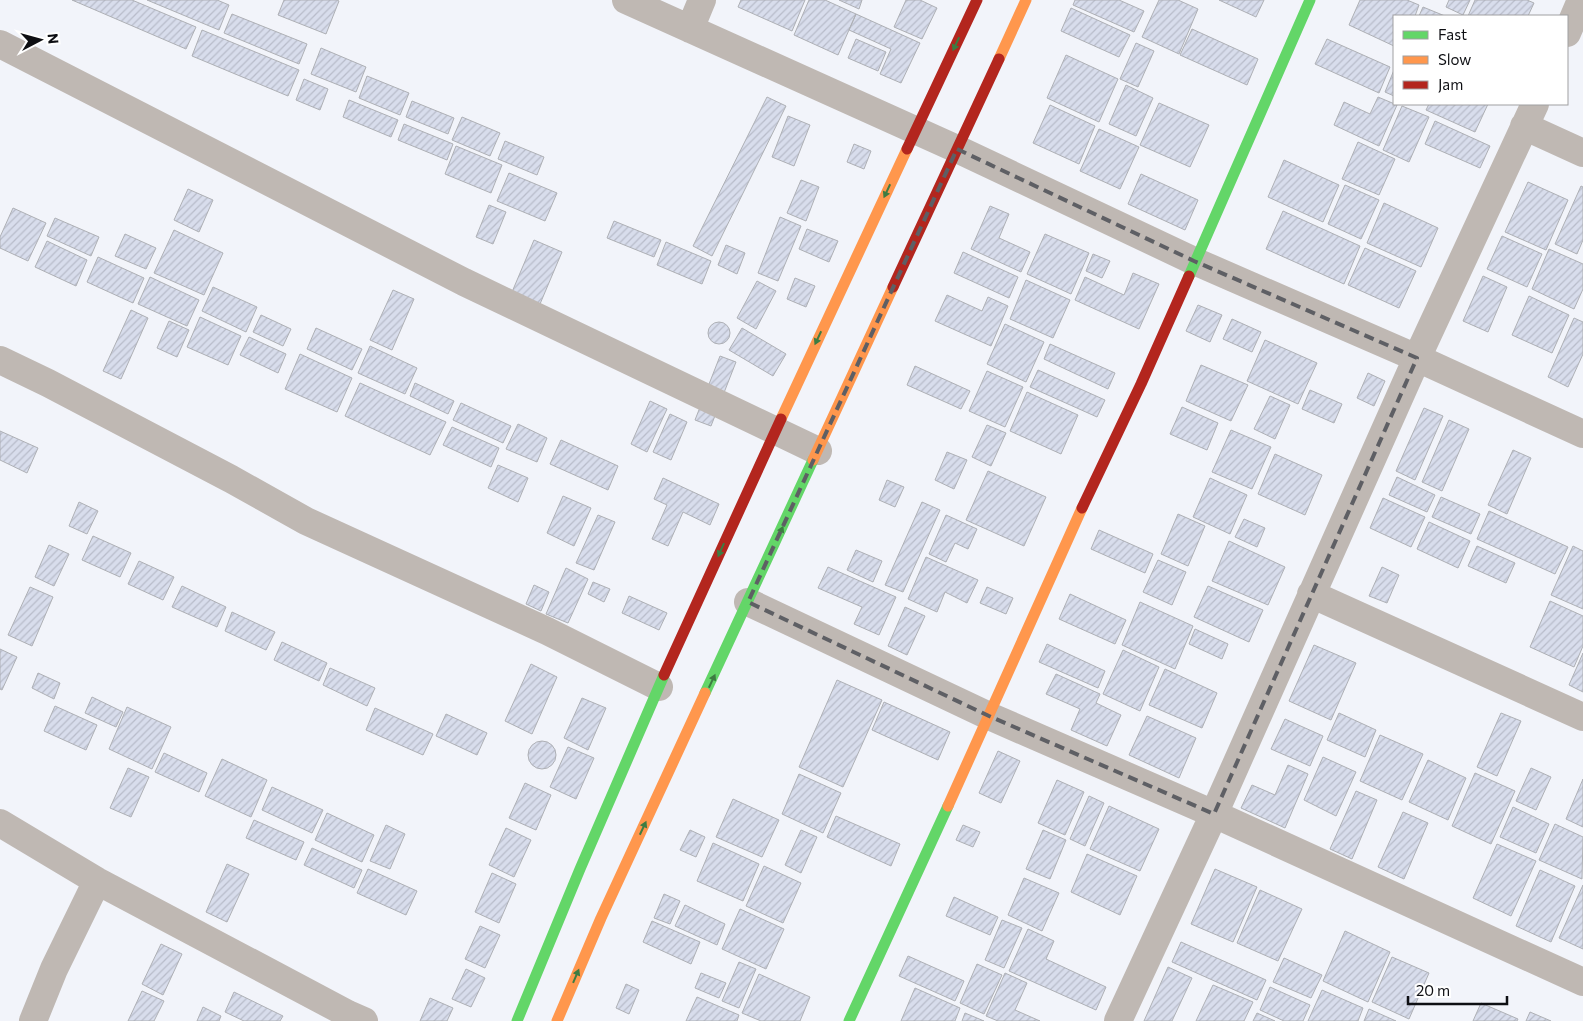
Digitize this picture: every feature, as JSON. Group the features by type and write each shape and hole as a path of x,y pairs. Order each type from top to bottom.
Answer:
{"street":[{"path":"626,0 916,130 1194,260 1417,358 1583,434"},
{"path":"690,29 702,0"},
{"path":"517,1021 547,944 659,687 775,430 976,0"},
{"path":"557,1021 601,918 1026,0"},
{"path":"848,1021 989,716 1056,564 1141,384 1310,0"},
{"path":"1568,31 1581,0"},
{"path":"0,44 464,282 818,451"},
{"path":"1118,1021 1214,814 1417,358 1530,115 1583,153"},
{"path":"0,360 48,383 231,479 306,521 547,631 659,687"},
{"path":"1311,594 1583,717"},
{"path":"748,602 989,716 1214,814 1583,982"},
{"path":"0,823 97,881 352,1019"},
{"path":"33,1021 54,969 97,881"}],"highlighted area":[{"path":"957,149 1194,261 1417,358 1214,814 989,716 748,602"}],"building":[{"path":"72,0 132,0 196,27 186,49"},
{"path":"147,0 217,0 229,5 219,30"},
{"path":"284,0 339,1 326,34 278,15"},
{"path":"741,0 805,0 792,31 738,7"},
{"path":"809,0 825,0 856,14 838,55 794,35"},
{"path":"839,0 862,0 859,9"},
{"path":"906,0 920,0 937,8 922,39 894,27"},
{"path":"1075,0 1119,0 1144,11 1134,32 1073,5"},
{"path":"1159,0 1178,0 1198,9 1179,54 1142,37"},
{"path":"1219,0 1264,0 1256,17"},
{"path":"1360,0 1407,0 1419,5 1415,15 1393,15 1393,46 1349,25"},
{"path":"1449,0 1470,0 1463,15 1446,7"},
{"path":"1475,0 1527,0 1534,3 1528,15 1468,15"},
{"path":"1423,7 1443,15 1419,15"},
{"path":"1071,8 1130,35 1119,57 1061,31"},
{"path":"232,14 307,44 299,64 224,33"},
{"path":"856,14 920,43 901,83 880,74 891,49 849,30"},
{"path":"1192,29 1258,59 1247,85 1180,55"},
{"path":"202,30 299,70 288,96 192,56"},
{"path":"856,39 886,52 878,71 848,58"},
{"path":"1327,39 1390,67 1379,93 1315,64"},
{"path":"1136,43 1154,51 1138,87 1120,79"},
{"path":"321,48 366,67 356,92 311,74"},
{"path":"1066,55 1118,79 1099,122 1047,98"},
{"path":"1393,72 1393,96 1385,92"},
{"path":"367,76 409,93 400,115 359,98"},
{"path":"304,79 328,89 320,110 296,100"},
{"path":"1126,85 1153,98 1136,136 1109,124"},
{"path":"767,97 786,106 712,256 693,246"},
{"path":"1378,97 1393,105 1397,105 1379,146 1334,125 1344,102 1370,114"},
{"path":"349,100 398,120 391,137 343,117"},
{"path":"412,101 454,118 448,134 406,117"},
{"path":"1159,103 1209,125 1190,167 1140,145"},
{"path":"1050,105 1095,126 1079,164 1033,143"},
{"path":"1428,105 1488,105 1475,132 1426,110"},
{"path":"1402,106 1429,117 1409,162 1383,150"},
{"path":"788,116 810,125 794,166 772,157"},
{"path":"462,117 500,133 490,156 452,140"},
{"path":"1435,121 1490,146 1480,168 1425,144"},
{"path":"404,124 453,144 447,160 398,140"},
{"path":"1099,129 1139,147 1120,189 1080,171"},
{"path":"505,141 544,157 537,175 498,159"},
{"path":"1358,142 1395,159 1379,195 1342,179"},
{"path":"854,144 871,151 864,169 847,162"},
{"path":"456,146 502,165 491,193 445,174"},
{"path":"1284,160 1339,185 1323,222 1268,197"},
{"path":"509,173 557,193 545,221 497,201"},
{"path":"1141,174 1198,200 1185,230 1128,204"},
{"path":"801,180 819,187 806,221 787,213"},
{"path":"1528,182 1568,200 1546,250 1505,232"},
{"path":"1345,185 1379,200 1361,239 1328,224"},
{"path":"1581,186 1583,187 1583,240 1577,254 1555,244"},
{"path":"188,189 213,200 199,232 174,220"},
{"path":"1384,203 1438,228 1421,267 1367,243"},
{"path":"489,205 506,212 493,244 476,237"},
{"path":"990,206 1009,214 999,238 1030,252 1021,272 971,249"},
{"path":"13,208 46,223 28,261 0,248 0,237"},
{"path":"1283,211 1360,246 1344,284 1266,249"},
{"path":"780,217 801,226 778,281 758,273"},
{"path":"55,218 99,237 91,256 47,236"},
{"path":"614,221 661,240 654,257 607,238"},
{"path":"807,229 838,241 829,262 799,249"},
{"path":"174,230 223,253 204,295 154,273"},
{"path":"125,234 156,248 146,269 115,256"},
{"path":"1045,234 1089,253 1071,294 1027,274"},
{"path":"1502,236 1542,254 1527,287 1487,269"},
{"path":"534,240 562,252 540,304 512,292"},
{"path":"47,241 87,260 76,286 35,267"},
{"path":"666,242 711,261 702,284 657,265"},
{"path":"726,245 745,253 737,274 718,265"},
{"path":"1365,248 1416,271 1399,308 1348,285"},
{"path":"1549,249 1583,264 1583,289 1574,309 1532,289"},
{"path":"963,252 1018,277 1009,298 954,273"},
{"path":"1093,254 1110,261 1102,278 1086,271"},
{"path":"98,257 144,278 133,303 87,282"},
{"path":"1133,273 1159,284 1139,329 1075,300 1085,277 1124,295"},
{"path":"1483,276 1507,287 1488,332 1463,321"},
{"path":"150,277 199,300 187,326 138,304"},
{"path":"795,278 815,286 806,307 787,299"},
{"path":"1026,280 1070,300 1053,338 1010,319"},
{"path":"757,281 776,291 756,329 737,318"},
{"path":"213,287 257,307 246,332 202,311"},
{"path":"393,290 414,299 392,350 370,340"},
{"path":"947,295 982,311 988,297 1008,306 991,346 935,321"},
{"path":"1529,296 1569,315 1552,353 1512,335"},
{"path":"1198,305 1222,315 1210,342 1186,331"},
{"path":"131,310 148,318 121,379 103,371"},
{"path":"261,315 291,329 283,346 253,332"},
{"path":"200,317 241,336 228,365 187,347"},
{"path":"1574,318 1583,322 1583,354 1568,387 1548,377"},
{"path":"1232,319 1261,332 1252,352 1223,339"},
{"path":"169,321 189,330 177,357 157,348"},
{"path":"719,322 729,329 730,333 723,343 719,344 709,337 708,333 715,323"},
{"path":"1005,324 1044,342 1026,382 987,364"},
{"path":"316,328 362,349 352,370 307,349"},
{"path":"742,328 786,354 773,376 729,350"},
{"path":"249,337 286,354 278,373 240,355"},
{"path":"1265,340 1317,363 1298,404 1247,381"},
{"path":"1050,344 1115,373 1108,389 1044,359"},
{"path":"370,346 417,368 405,394 358,373"},
{"path":"300,354 352,378 337,412 285,389"},
{"path":"720,356 736,362 711,426 695,420"},
{"path":"1201,365 1248,385 1231,421 1186,401"},
{"path":"915,366 970,391 961,409 907,385"},
{"path":"1038,370 1105,400 1097,417 1030,387"},
{"path":"987,371 1023,387 1005,427 969,411"},
{"path":"1368,373 1385,381 1374,406 1357,398"},
{"path":"360,383 446,422 430,455 345,416"},
{"path":"415,383 454,401 448,414 410,396"},
{"path":"1310,390 1342,404 1334,423 1302,409"},
{"path":"1027,392 1078,415 1061,454 1010,431"},
{"path":"1270,396 1290,405 1275,439 1254,429"},
{"path":"650,401 667,409 647,452 631,444"},
{"path":"461,403 511,426 503,443 453,420"},
{"path":"1182,407 1218,423 1207,450 1170,434"},
{"path":"1424,408 1443,416 1415,480 1396,471"},
{"path":"670,414 687,422 671,460 653,452"},
{"path":"1449,420 1469,429 1442,491 1422,482"},
{"path":"518,424 547,438 537,462 506,449"},
{"path":"987,425 1006,433 991,466 972,457"},
{"path":"452,427 499,448 491,467 443,445"},
{"path":"1231,430 1271,447 1252,489 1212,472"},
{"path":"0,431 38,448 27,473 0,460"},
{"path":"561,440 618,466 608,490 550,464"},
{"path":"1513,450 1531,458 1507,514 1488,505"},
{"path":"947,452 967,460 954,489 935,480"},
{"path":"1275,454 1322,475 1305,515 1258,494"},
{"path":"498,465 528,478 518,502 488,488"},
{"path":"988,471 1046,497 1024,546 966,520"},
{"path":"1397,477 1435,495 1427,512 1389,495"},
{"path":"663,478 719,504 710,525 683,512 668,546 652,539 667,505 654,499"},
{"path":"1210,478 1247,495 1230,534 1193,517"},
{"path":"887,480 904,487 895,507 879,500"},
{"path":"563,496 591,508 574,546 547,533"},
{"path":"1441,497 1480,514 1471,534 1432,517"},
{"path":"1383,498 1425,517 1411,547 1370,528"},
{"path":"79,502 98,511 87,534 69,526"},
{"path":"922,502 940,510 903,592 885,585"},
{"path":"1489,511 1568,547 1555,574 1477,539"},
{"path":"1178,514 1205,526 1188,566 1161,554"},
{"path":"598,515 615,522 594,570 576,563"},
{"path":"946,515 977,529 968,549 955,543 946,562 929,554"},
{"path":"1244,519 1265,528 1257,547 1235,537"},
{"path":"1429,522 1470,541 1458,568 1417,549"},
{"path":"1099,530 1153,554 1145,573 1091,549"},
{"path":"93,536 131,553 120,577 82,560"},
{"path":"1229,541 1285,567 1268,605 1212,581"},
{"path":"49,545 69,554 54,586 35,577"},
{"path":"1477,546 1515,563 1506,583 1468,566"},
{"path":"1573,546 1583,551 1583,609 1551,595"},
{"path":"856,550 882,561 873,582 847,570"},
{"path":"926,557 978,580 967,603 945,592 937,612 908,599"},
{"path":"1158,560 1186,572 1172,605 1143,592"},
{"path":"139,561 174,577 163,600 128,584"},
{"path":"828,567 896,597 879,635 854,624 862,607 818,588"},
{"path":"1382,567 1399,575 1387,603 1369,596"},
{"path":"566,568 588,579 568,623 546,614"},
{"path":"593,582 610,589 604,602 588,594"},
{"path":"534,585 549,592 541,611 526,604"},
{"path":"182,586 226,607 217,627 172,607"},
{"path":"1208,586 1263,610 1249,642 1194,617"},
{"path":"30,587 53,597 32,646 8,635"},
{"path":"987,587 1013,598 1006,614 980,603"},
{"path":"1070,594 1126,620 1115,644 1059,619"},
{"path":"629,596 667,613 659,630 622,613"},
{"path":"1550,601 1583,616 1583,646 1574,667 1530,647"},
{"path":"1140,602 1193,626 1175,669 1122,645"},
{"path":"905,607 925,616 907,655 888,646"},
{"path":"232,612 275,632 266,650 225,631"},
{"path":"1195,629 1228,644 1222,659 1189,644"},
{"path":"282,642 327,663 319,681 274,660"},
{"path":"1047,644 1105,671 1098,688 1039,662"},
{"path":"1314,645 1356,663 1331,720 1289,701"},
{"path":"0,649 17,657 2,690 0,689"},
{"path":"1123,650 1159,667 1140,711 1103,694"},
{"path":"1583,653 1583,692 1569,685"},
{"path":"531,664 557,677 532,734 505,721"},
{"path":"330,668 375,688 367,706 323,685"},
{"path":"1165,669 1217,693 1202,728 1149,705"},
{"path":"38,673 60,683 54,699 32,688"},
{"path":"1056,674 1100,694 1096,703 1121,715 1107,746 1071,730 1080,709 1046,694"},
{"path":"837,680 882,700 843,787 799,767"},
{"path":"92,697 123,712 116,727 85,713"},
{"path":"582,698 606,708 588,750 564,738"},
{"path":"884,702 950,732 938,760 872,730"},
{"path":"55,706 97,725 86,750 44,731"},
{"path":"127,707 171,727 152,769 109,749"},
{"path":"375,708 433,734 423,755 366,730"},
{"path":"1339,713 1376,730 1365,757 1327,740"},
{"path":"1501,713 1521,721 1497,776 1477,767"},
{"path":"446,714 487,733 477,755 436,736"},
{"path":"1147,716 1196,738 1179,778 1129,755"},
{"path":"1285,719 1323,736 1310,766 1271,749"},
{"path":"1380,735 1423,754 1402,800 1360,781"},
{"path":"542,741 552,745 556,755 552,765 542,769 532,765 528,755 532,745"},
{"path":"568,747 594,758 576,799 550,787"},
{"path":"998,751 1020,761 1001,803 979,793"},
{"path":"164,753 207,773 199,792 155,772"},
{"path":"1323,757 1356,772 1336,816 1304,800"},
{"path":"222,759 267,780 251,817 205,796"},
{"path":"1428,760 1466,778 1448,820 1409,802"},
{"path":"1288,765 1308,774 1285,828 1241,808 1252,785 1275,795"},
{"path":"128,768 149,777 131,817 110,808"},
{"path":"1531,768 1551,777 1536,810 1516,801"},
{"path":"1475,773 1515,791 1491,844 1452,826"},
{"path":"799,774 841,793 823,833 782,814"},
{"path":"1583,779 1583,827 1566,819"},
{"path":"1057,780 1084,792 1065,835 1038,823"},
{"path":"525,783 551,795 536,830 509,818"},
{"path":"272,787 323,810 312,833 262,810"},
{"path":"1356,791 1377,800 1352,859 1330,849"},
{"path":"1089,796 1104,803 1085,846 1070,839"},
{"path":"733,799 779,820 762,857 716,837"},
{"path":"1109,806 1159,829 1140,871 1090,849"},
{"path":"1513,807 1549,824 1536,853 1500,837"},
{"path":"1403,812 1428,823 1404,879 1378,867"},
{"path":"327,813 374,835 362,862 315,840"},
{"path":"836,816 900,844 891,866 827,837"},
{"path":"254,820 304,842 296,860 246,838"},
{"path":"1555,824 1583,837 1582,879 1539,860"},
{"path":"386,825 405,834 390,869 370,861"},
{"path":"963,825 980,832 973,847 956,840"},
{"path":"506,828 531,840 514,877 489,865"},
{"path":"690,830 705,837 696,857 680,850"},
{"path":"801,830 817,837 801,873 785,865"},
{"path":"1043,830 1066,840 1050,879 1026,869"},
{"path":"713,843 759,864 743,901 697,881"},
{"path":"1497,844 1536,861 1511,916 1473,898"},
{"path":"312,848 362,870 354,888 304,865"},
{"path":"1087,854 1137,876 1120,915 1071,892"},
{"path":"227,864 249,874 227,922 206,912"},
{"path":"764,866 801,883 783,923 746,906"},
{"path":"368,869 417,891 406,915 357,893"},
{"path":"1215,869 1257,887 1233,942 1191,924"},
{"path":"1540,870 1575,886 1551,942 1516,926"},
{"path":"492,873 516,884 499,923 475,912"},
{"path":"1024,878 1059,893 1042,931 1008,915"},
{"path":"1583,885 1583,949 1559,938"},
{"path":"1260,890 1302,909 1278,961 1237,943"},
{"path":"664,894 680,901 670,924 654,918"},
{"path":"954,897 998,917 990,935 946,916"},
{"path":"685,905 725,924 717,945 675,926"},
{"path":"740,909 784,929 766,969 722,949"},
{"path":"1002,920 1022,928 1004,968 985,960"},
{"path":"652,921 700,942 691,964 643,942"},
{"path":"480,926 500,935 485,968 465,959"},
{"path":"1028,929 1054,941 1046,959 1106,987 1096,1010 1009,971"},
{"path":"1345,931 1390,952 1368,1002 1323,981"},
{"path":"1181,942 1266,980 1257,1000 1172,962"},
{"path":"161,944 182,954 163,995 142,984"},
{"path":"908,956 964,981 955,1001 899,976"},
{"path":"1392,957 1429,973 1409,1019 1372,1002"},
{"path":"1284,958 1322,975 1311,998 1273,982"},
{"path":"739,962 756,969 739,1008 722,1001"},
{"path":"977,964 1002,975 984,1014 960,1003"},
{"path":"1168,967 1192,978 1172,1021 1144,1021"},
{"path":"466,969 485,978 471,1007 452,999"},
{"path":"701,973 726,983 719,998 695,988"},
{"path":"1005,973 1027,983 1015,1010 1040,1021 998,1021 986,1016"},
{"path":"759,974 810,997 800,1021 761,1021 742,1013"},
{"path":"626,984 639,990 629,1014 616,1008"},
{"path":"1213,985 1253,1002 1244,1021 1196,1021"},
{"path":"1270,987 1310,1005 1303,1021 1284,1021 1260,1010"},
{"path":"915,988 960,1008 955,1021 901,1021"},
{"path":"1322,990 1363,1008 1358,1021 1308,1021"},
{"path":"142,991 164,1001 154,1021 128,1021"},
{"path":"234,992 283,1016 280,1021 244,1021 225,1012"},
{"path":"697,997 739,1015 737,1021 686,1021"},
{"path":"430,998 453,1008 447,1021 420,1021"},
{"path":"1481,1003 1518,1019 1517,1021 1473,1021"},
{"path":"203,1007 221,1016 219,1021 197,1021"},
{"path":"1369,1009 1396,1021 1364,1021"},
{"path":"1530,1012 1551,1021 1526,1021"},
{"path":"965,1013 984,1021 962,1021"},
{"path":"1257,1013 1275,1021 1253,1021"}],"traffic: fast":[{"path":"1189,276 1310,0"},
{"path":"705,693 813,460"},
{"path":"517,1021 664,675"},
{"path":"849,1021 948,806"}],"traffic: slow":[{"path":"999,59 1026,0"},
{"path":"781,419 907,149"},
{"path":"813,460 893,287"},
{"path":"948,806 1082,508"},
{"path":"557,1021 601,918 705,693"}],"traffic: jam":[{"path":"907,149 977,0"},
{"path":"893,287 999,59"},
{"path":"1082,508 1141,384 1189,276"},
{"path":"664,675 781,419"}]}
